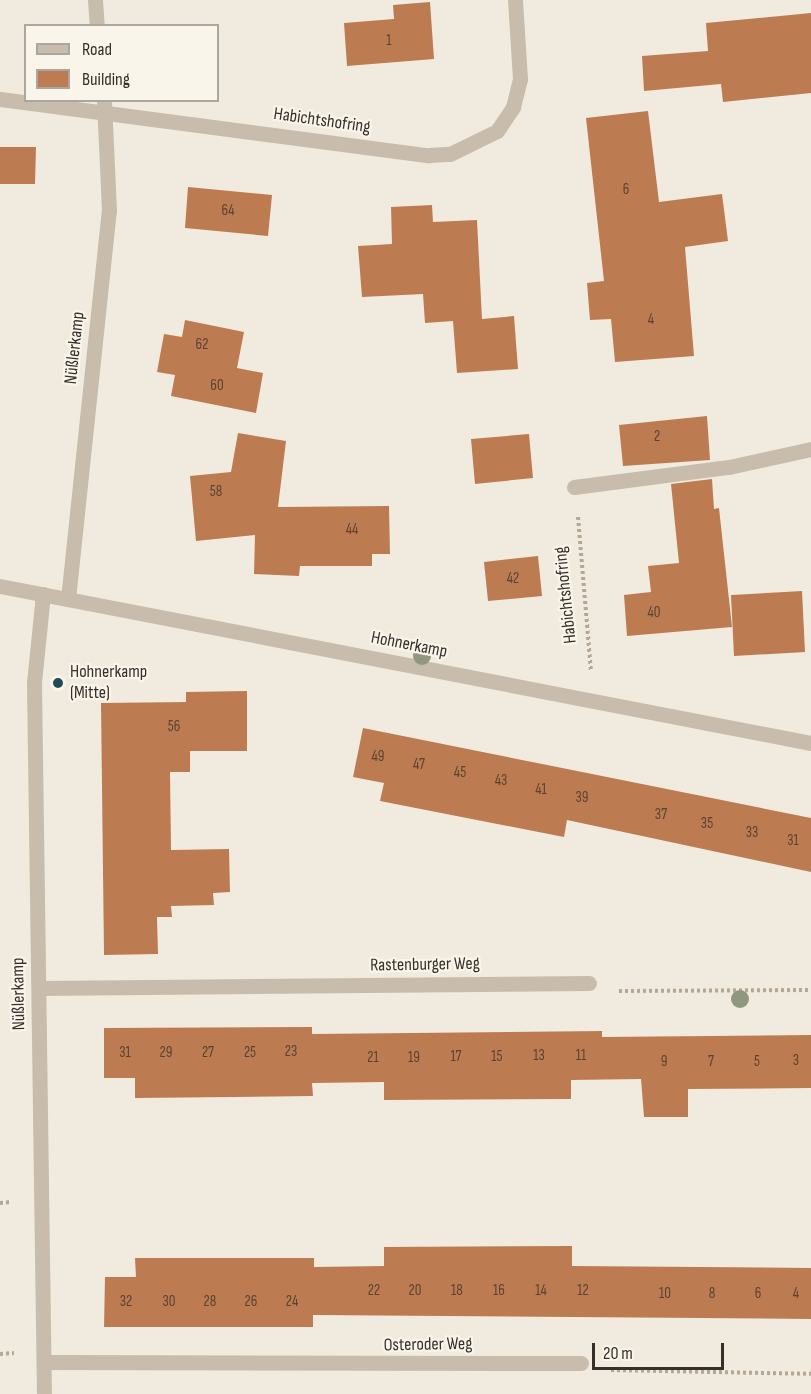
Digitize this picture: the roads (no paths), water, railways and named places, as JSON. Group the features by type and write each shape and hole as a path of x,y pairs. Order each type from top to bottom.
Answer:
{"street":[{"path":"95,0 97,24"},
{"name":"Habichtshofring","path":"45,102 105,106 428,156 450,154 497,131 513,107 520,79 515,0"},
{"name":"Habichtshofring","path":"0,99 24,101"},
{"name":"Nüßlerkamp","path":"68,599 109,212 105,106"},
{"path":"574,487 729,467 811,449"},
{"name":"Hohnerkamp","path":"0,586 811,743"},
{"name":"Nüßlerkamp","path":"43,594 34,682 44,1394"},
{"name":"Rastenburger Weg","path":"39,988 589,983"},
{"name":"Osteroder Weg","path":"44,1362 581,1363"}],"place":[{"name":"Hohnerkamp (Mitte)","path":"58,683"}]}
